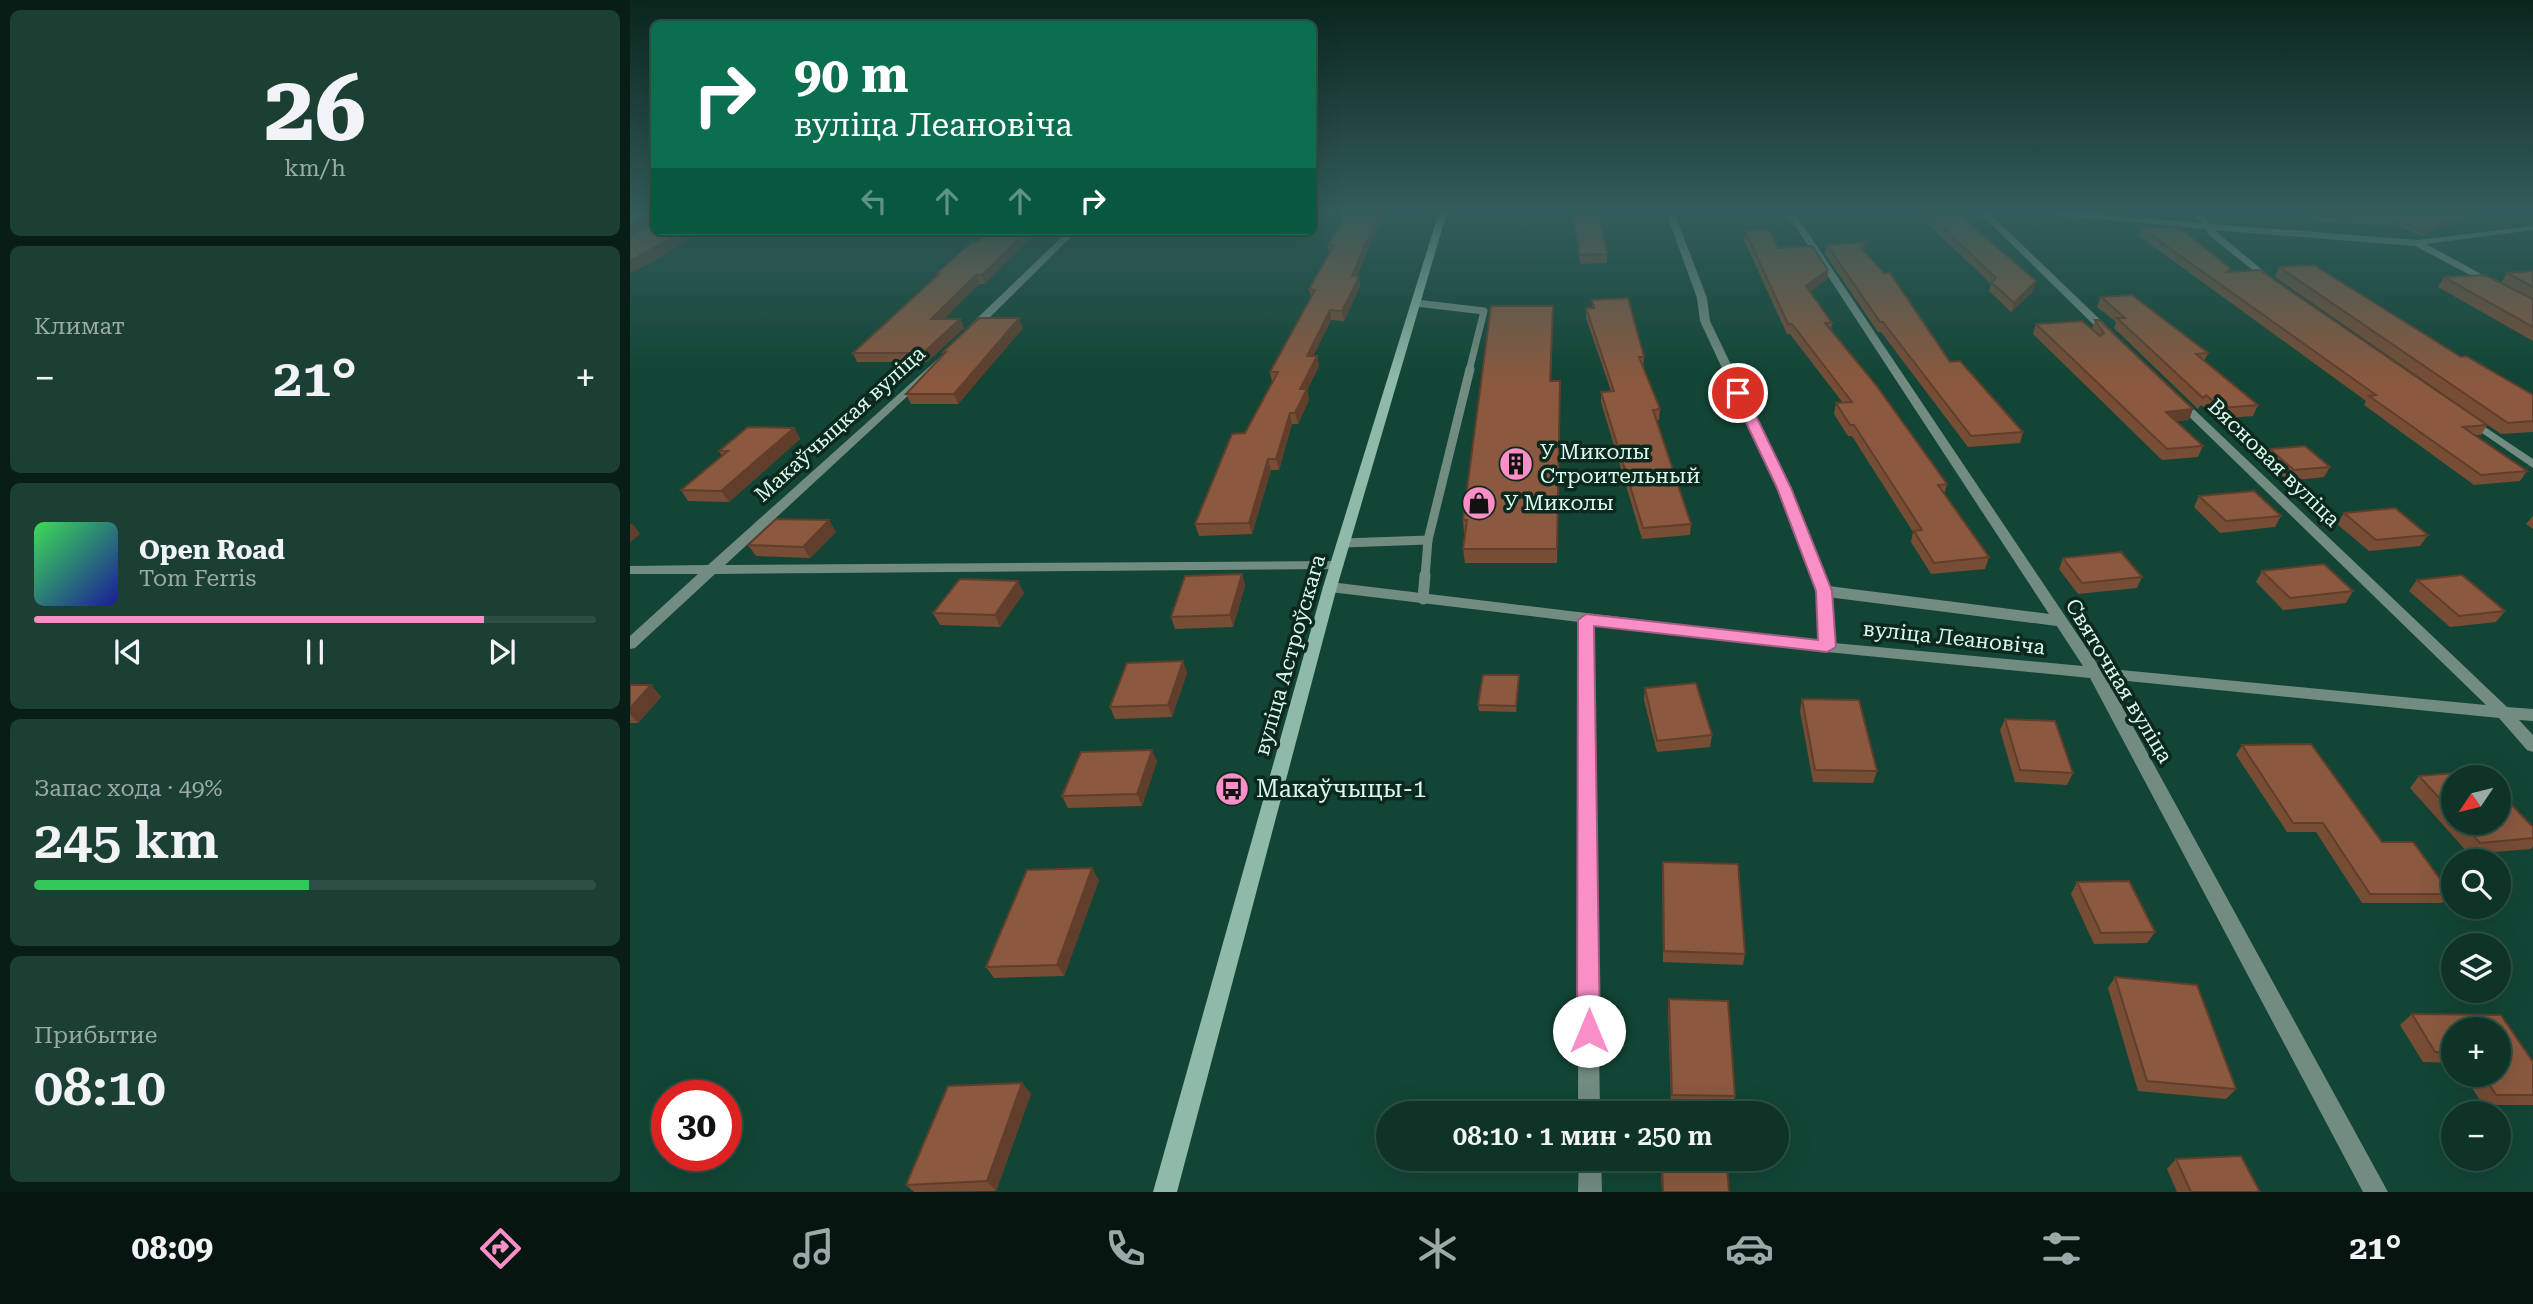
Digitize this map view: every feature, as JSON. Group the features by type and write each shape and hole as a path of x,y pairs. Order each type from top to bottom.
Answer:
{"street":[{"name":"Макаўчыцкая вуліца","path":"630,644 707,570 957,344 1035,268"},
{"name":"вуліца Астроўскага","path":"1165,1192 1330,587 1426,268"},
{"path":"1691,268 1702,298 1704,321 1784,488 1824,591 1827,647"},
{"name":"Святочная вуліца","path":"1827,268 2096,674 2376,1192"},
{"path":"2041,268 2115,339"},
{"path":"2252,268 2274,283"},
{"path":"2461,268 2498,288"},
{"name":"Вясновая вуліца","path":"2164,387 2502,711 2533,746"},
{"path":"2466,417 2533,464"},
{"path":"630,570 1337,565"},
{"name":"вуліца Леановіча","path":"1330,587 1827,647 2533,715"},
{"path":"1586,620 1589,1101"},
{"path":"1590,1171 1590,1192"}],"lane":[{"path":"1416,303 1484,311 1428,540 1423,599"},
{"path":"1343,543 1428,540"},
{"path":"1824,591 2061,621"}],"building":[{"path":"943,268 990,268 982,275 976,275 931,319 960,319 923,353 853,353 939,274 936,274"},
{"path":"1321,268 1356,268 1352,276 1359,277 1342,311 1330,310 1307,356 1317,356 1300,389 1307,389 1295,413 1290,413 1276,459 1268,459 1249,523 1195,524 1232,434 1245,433 1278,372 1270,372 1315,290 1309,289"},
{"path":"1762,268 1826,268 1828,270 1806,286 1832,323 1825,323 1876,385 1947,484 1938,485 1989,557 1934,563 1914,531 1922,530 1854,425 1850,425 1836,403 1852,402 1792,324 1788,324"},
{"path":"1843,268 1879,268 1884,273 1890,273 1950,362 1960,361 2023,432 1971,436 1883,322 1880,322"},
{"path":"1985,268 2020,268 2036,281 2014,303 1991,282 1996,278"},
{"path":"2197,268 2230,268 2227,272 2260,270 2487,425 2463,427 2527,471 2481,475 2369,396 2376,395"},
{"path":"2280,268 2318,268 2461,357 2466,356 2533,395 2533,421 2508,423"},
{"path":"2533,271 2533,287 2507,273"},
{"path":"2485,275 2533,299 2533,327 2444,277"},
{"path":"2132,295 2208,353 2196,354 2258,405 2221,408 2206,395 2203,398 2117,318 2125,318 2101,297"},
{"path":"1628,298 1644,357 1639,357 1660,409 1653,410 1691,524 1643,528 1601,392 1614,391 1586,308 1594,308 1592,300"},
{"name":"У Миколы Строительный","path":"1491,306 1553,306 1550,381 1560,381 1557,549 1463,549 1467,520 1463,520"},
{"path":"979,318 1019,318 954,394 906,394 946,352 943,352"},
{"path":"2095,320 2099,320 2193,409 2166,412 2203,446 2167,449 2036,324 2082,321 2100,336 2104,333"},
{"path":"748,427 794,428 721,491 681,490 728,451 719,451"},
{"path":"2305,446 2330,467 2294,470 2270,449"},
{"path":"2254,491 2281,516 2226,521 2199,496"},
{"path":"2395,508 2428,535 2376,540 2344,513"},
{"path":"776,519 829,520 803,547 748,545"},
{"path":"2121,552 2142,577 2082,583 2063,558"},
{"path":"2324,564 2353,591 2290,598 2262,571"},
{"path":"1242,574 1230,615 1171,617 1185,576"},
{"path":"2462,575 2505,611 2459,616 2417,580"},
{"path":"960,579 1018,581 995,615 933,613"},
{"path":"1183,661 1168,705 1110,707 1127,663"},
{"path":"1483,675 1519,675 1516,706 1478,705"},
{"path":"1696,683 1712,735 1657,741 1645,688"},
{"path":"630,685 651,685 630,708"},
{"path":"1802,699 1859,700 1877,771 1815,770"},
{"path":"2005,719 2055,721 2073,773 2020,770"},
{"path":"2311,744 2382,842 2413,842 2441,880 2441,894 2370,894 2323,823 2293,823 2242,745"},
{"path":"1152,750 1137,794 1062,796 1081,752"},
{"path":"2441,774 2441,800 2419,776"},
{"path":"2511,804 2533,827 2533,838 2480,843 2473,835 2511,835"},
{"path":"1663,862 1738,864 1745,954 1664,951"},
{"path":"1092,868 1057,965 986,967 1027,870"},
{"path":"2129,881 2155,932 2101,933 2077,882"},
{"path":"2115,977 2197,985 2236,1089 2147,1081"},
{"path":"1669,999 1728,1001 1735,1096 1672,1095"},
{"path":"2412,1014 2502,1017 2441,1017 2441,1052 2435,1052"},
{"path":"2511,1030 2533,1062 2533,1095 2496,1095 2491,1087 2511,1087"},
{"path":"1022,1083 987,1181 906,1185 948,1086"},
{"path":"2241,1156 2260,1192 2191,1192 2176,1159"},
{"path":"1662,1171 1727,1171 1729,1192 1663,1192"}],"place":[{"name":"У Миколы Строительный","path":"1516,464"},
{"name":"У Миколы","path":"1479,503"},
{"name":"Макаўчыцы-1","path":"1232,789"}],"route":[{"path":"1589,1031 1586,620 1827,647 1824,591 1784,488 1738,393"}]}
